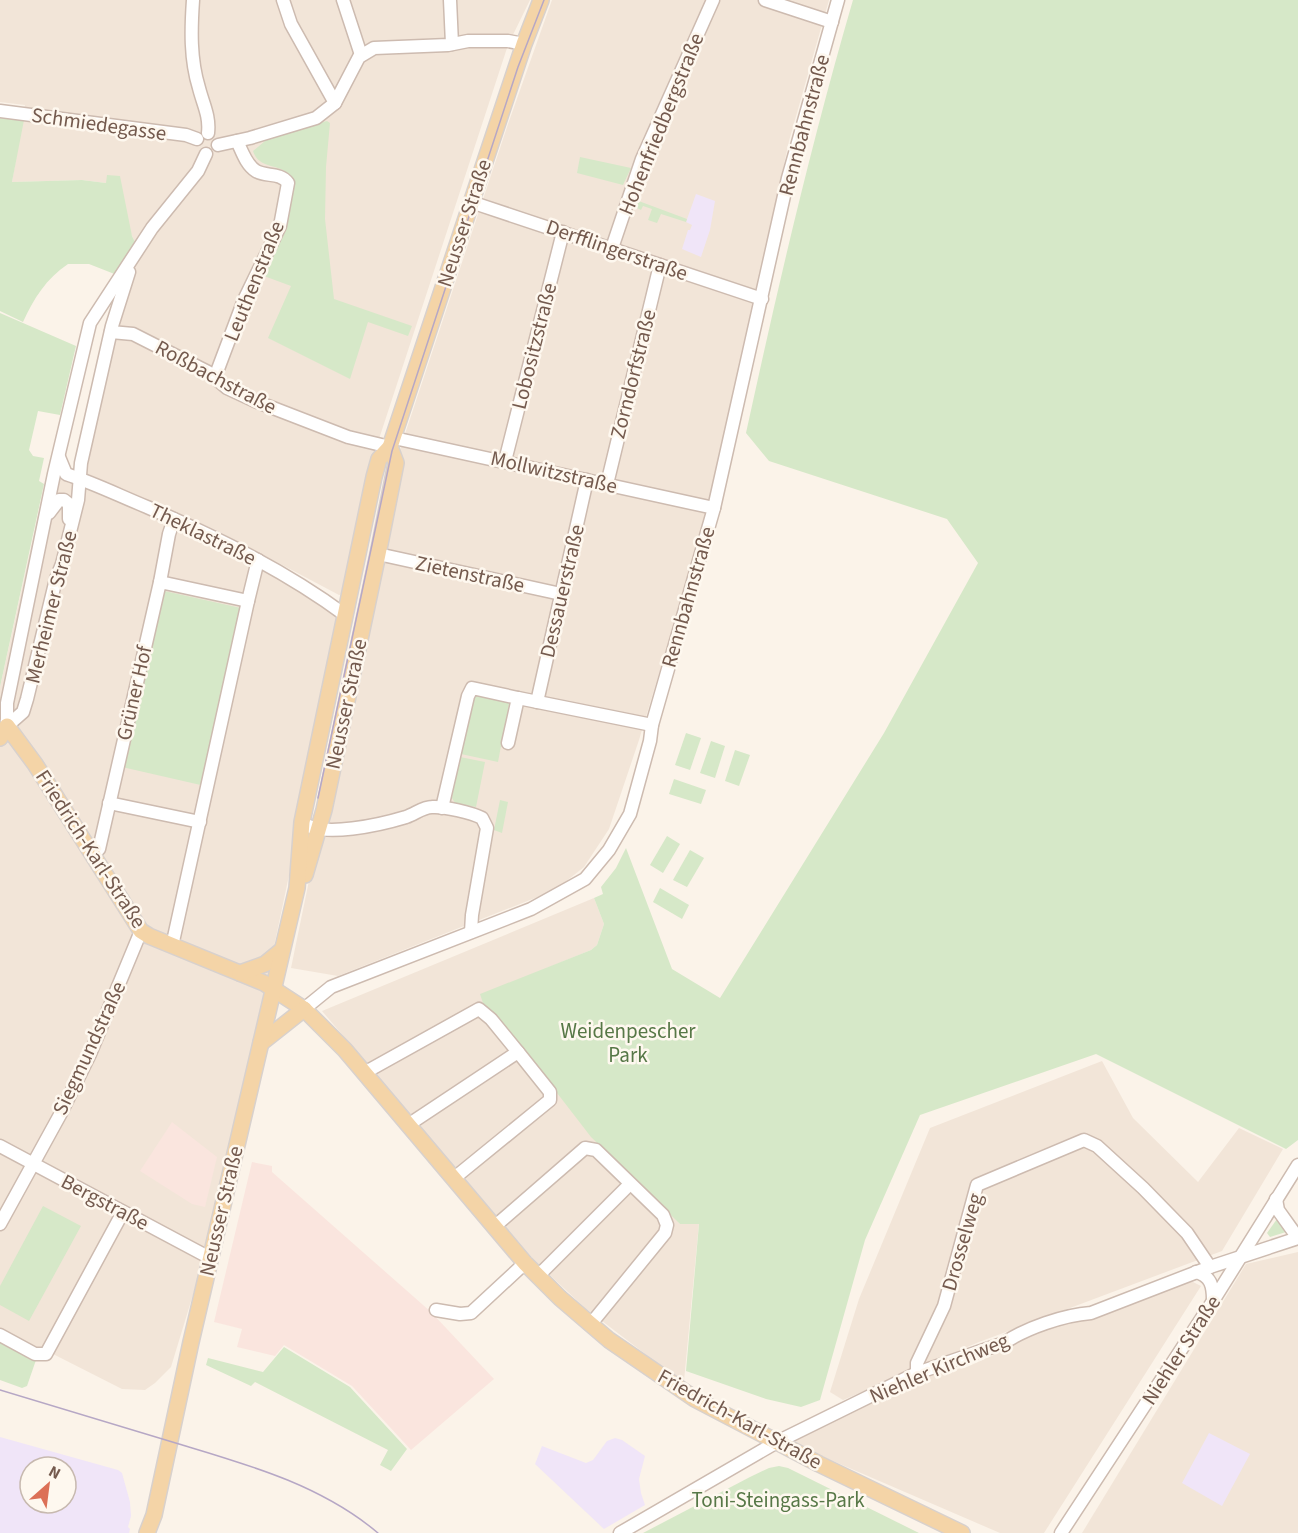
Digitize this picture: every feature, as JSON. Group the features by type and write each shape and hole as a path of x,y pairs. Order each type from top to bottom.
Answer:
{"main road":[{"name":"Neusser Straße","path":"147,1533 154,1515 210,1258 297,888 302,822 374,477 380,459 392,443 524,44 542,0"},
{"name":"Neusser Straße","path":"297,888 304,876 318,828 378,554 396,463 392,443"},
{"name":"Friedrich-Karl-Straße","path":"2,728 35,764 141,931 274,988 304,1009 345,1050 525,1263 590,1325 682,1391 777,1442 962,1533"},
{"path":"240,973 265,964 282,950"},
{"path":"261,1043 304,1009"}],"street":[{"path":"193,0 191,44 198,87 210,121 203,136 214,136 218,145"},
{"path":"283,0 291,24 335,102"},
{"path":"343,0 361,55"},
{"path":"450,0 452,44"},
{"name":"Hohenfriedbergstraße","path":"612,248 642,159 713,0"},
{"path":"765,0 832,22"},
{"name":"Rennbahnstraße","path":"304,1009 331,987 531,909 574,886 592,872 609,850 630,813 650,741 652,725 714,508 788,178 838,0"},
{"path":"218,145 310,121 322,114 335,102 361,55 368,50 383,46 478,41 508,41 524,44"},
{"name":"Schmiedegasse","path":"0,111 203,136 198,149 206,154"},
{"name":"Leuthenstraße","path":"215,377 244,300 280,226 288,183 281,177 257,172 248,164 237,141"},
{"path":"206,154 215,151 218,145"},
{"name":"Merheimer Straße","path":"2,728 58,456 90,323 152,228 198,171 206,154"},
{"name":"Derfflingerstraße","path":"471,202 762,299"},
{"name":"Lobositzstraße","path":"505,461 563,232"},
{"name":"Merheimer Straße","path":"2,728 23,712 56,579 70,535 78,500 81,463 111,329 135,256"},
{"name":"Zorndorfstraße","path":"607,484 660,265"},
{"path":"90,323 99,319 111,329"},
{"name":"Roßbachstraße","path":"111,329 133,334 208,372 227,387 275,409 348,437 392,443"},
{"name":"Mollwitzstraße","path":"392,443 505,461 714,508"},
{"path":"58,456 66,474 80,479"},
{"path":"51,494 60,484 68,480 80,479"},
{"name":"Theklastraße","path":"80,479 174,519 258,560 321,597 345,615"},
{"name":"Dessauerstraße","path":"537,702 587,480"},
{"path":"46,517 59,500 69,504 70,535"},
{"name":"Grüner Hof","path":"93,854 99,849 174,519"},
{"name":"Zietenstraße","path":"378,554 561,594"},
{"path":"172,945 258,560"},
{"path":"160,582 248,601"},
{"path":"321,597 336,597 350,593"},
{"path":"442,808 469,691 472,688 652,725"},
{"path":"508,742 518,698"},
{"path":"109,803 200,822"},
{"path":"302,822 318,828 348,830 400,819 429,807 482,818 487,824 471,932"},
{"name":"Siegmundstraße","path":"0,1224 61,1113 90,1054 141,931"},
{"path":"364,1073 479,1009 491,1019 550,1092 550,1100 453,1179"},
{"path":"408,1125 518,1052"},
{"name":"Drosselweg","path":"917,1373 917,1363 944,1305 977,1185 1084,1140 1097,1146 1158,1203 1187,1233 1210,1267"},
{"name":"Bergstraße","path":"0,1146 210,1258"},
{"path":"494,1227 585,1148 596,1150 665,1217 667,1228 590,1325"},
{"name":"Niehler Straße","path":"1061,1533 1213,1301 1298,1165"},
{"path":"538,1276 630,1184"},
{"path":"1276,1199 1278,1210 1298,1238"},
{"path":"0,1335 36,1354 45,1355 123,1212"},
{"name":"Niehler Kirchweg","path":"620,1533 777,1442 917,1373 963,1359 1004,1343 1016,1335 1075,1314 1091,1313 1242,1255 1298,1238"},
{"path":"436,1310 460,1314 471,1312 525,1263"},
{"path":"1196,1272 1206,1276 1211,1282 1213,1301"}],"shaded area":[{"path":"0,0 530,0 508,45 379,439 344,594 339,595 216,530 86,473 135,242 106,183 82,180 12,182 25,105 0,102"},
{"path":"552,0 829,0 789,141 713,493 639,740 609,829 584,867 555,890 338,976 291,968 379,541 401,446 508,124"},
{"path":"696,194 715,201 710,230 701,257 682,249 692,225 686,222"},
{"path":"47,474 81,481 173,518 344,613 219,1209 171,1367 145,1390 122,1389 53,1354 50,1357 0,1341 0,687"},
{"path":"594,898 604,924 597,945 591,950 481,995 484,1002 680,1224 699,1223 684,1381 585,1308 535,1261 322,1011"},
{"path":"1102,1061 1133,1118 1198,1182 1239,1128 1283,1149 1222,1251 979,1342 843,1400 830,1392 859,1299 930,1128"},
{"path":"172,1122 217,1157 205,1207 192,1204 140,1171"},
{"path":"252,1162 272,1166 272,1172 431,1312 494,1379 411,1450 352,1386 284,1345 275,1356 237,1347 242,1329 214,1322"},
{"path":"1298,1252 1298,1533 1082,1533 1246,1264"},
{"path":"1189,1280 1201,1286 1044,1533 1000,1533 789,1442 921,1377 967,1367 1007,1349 1017,1338"},
{"path":"1209,1433 1250,1454 1222,1506 1182,1483"},
{"path":"0,1437 64,1455 18,1455 18,1515 78,1515 78,1459 122,1473 130,1502 129,1533 0,1533"},
{"path":"615,1438 622,1440 645,1456 639,1479 645,1505 604,1529 535,1464 542,1446 586,1463 593,1460 607,1441"}],"green space":[{"name":"Weidenpescher Park","path":"853,0 1298,0 1298,1140 1286,1149 1096,1054 920,1115 865,1240 820,1400 801,1407 766,1399 686,1371 699,1224 680,1224 591,1137 520,1045 483,1003 480,994 591,950 597,945 604,924 594,898 603,894 601,887 616,868 626,848 672,969 720,998 884,733 978,563 947,519 769,461 746,433 796,215"},
{"path":"0,118 24,120 12,182 82,180 106,183 107,175 120,176 135,242 117,275 89,264 68,264 41,290 23,322 0,311"},
{"path":"327,121 330,123 325,219 334,299 412,326 408,336 368,322 350,379 268,338 291,286 264,276 286,230 292,179 283,170 260,161 253,151 271,136"},
{"path":"580,157 631,168 623,185 577,173"},
{"path":"636,200 687,219 686,222 661,214 657,223 648,220 652,209 643,206 641,210 637,208"},
{"path":"0,313 76,346 60,415 38,411 29,450 33,456 44,458 39,481 44,484 0,687"},
{"path":"160,590 241,608 205,786 122,767"},
{"path":"478,694 508,701 509,704 498,762 461,754 473,699"},
{"path":"686,733 701,738 690,770 675,765"},
{"path":"711,741 725,746 715,778 700,773"},
{"path":"735,750 750,755 739,786 725,781"},
{"path":"460,757 485,762 476,807 455,803 452,798"},
{"path":"674,779 706,790 701,804 669,794"},
{"path":"500,800 508,802 502,833 494,830"},
{"path":"667,836 680,844 663,873 650,865"},
{"path":"690,850 704,858 687,887 673,880"},
{"path":"660,888 689,905 682,919 653,902"},
{"path":"43,1206 81,1226 29,1321 0,1305 0,1286"},
{"path":"1277,1219 1286,1232 1270,1237 1267,1233"},
{"path":"0,1341 36,1360 27,1386 22,1388 0,1380"},
{"path":"284,1347 350,1387 407,1449 391,1471 380,1465 388,1450 255,1382 251,1386 206,1365 208,1358 263,1372"},
{"name":"Toni-Steingass-Park","path":"779,1466 788,1468 919,1533 643,1533 750,1477"}],"tram line":[{"path":"318,798 392,451 518,67 544,0"},
{"path":"0,1390 232,1460 283,1478 333,1502 378,1533"}]}
